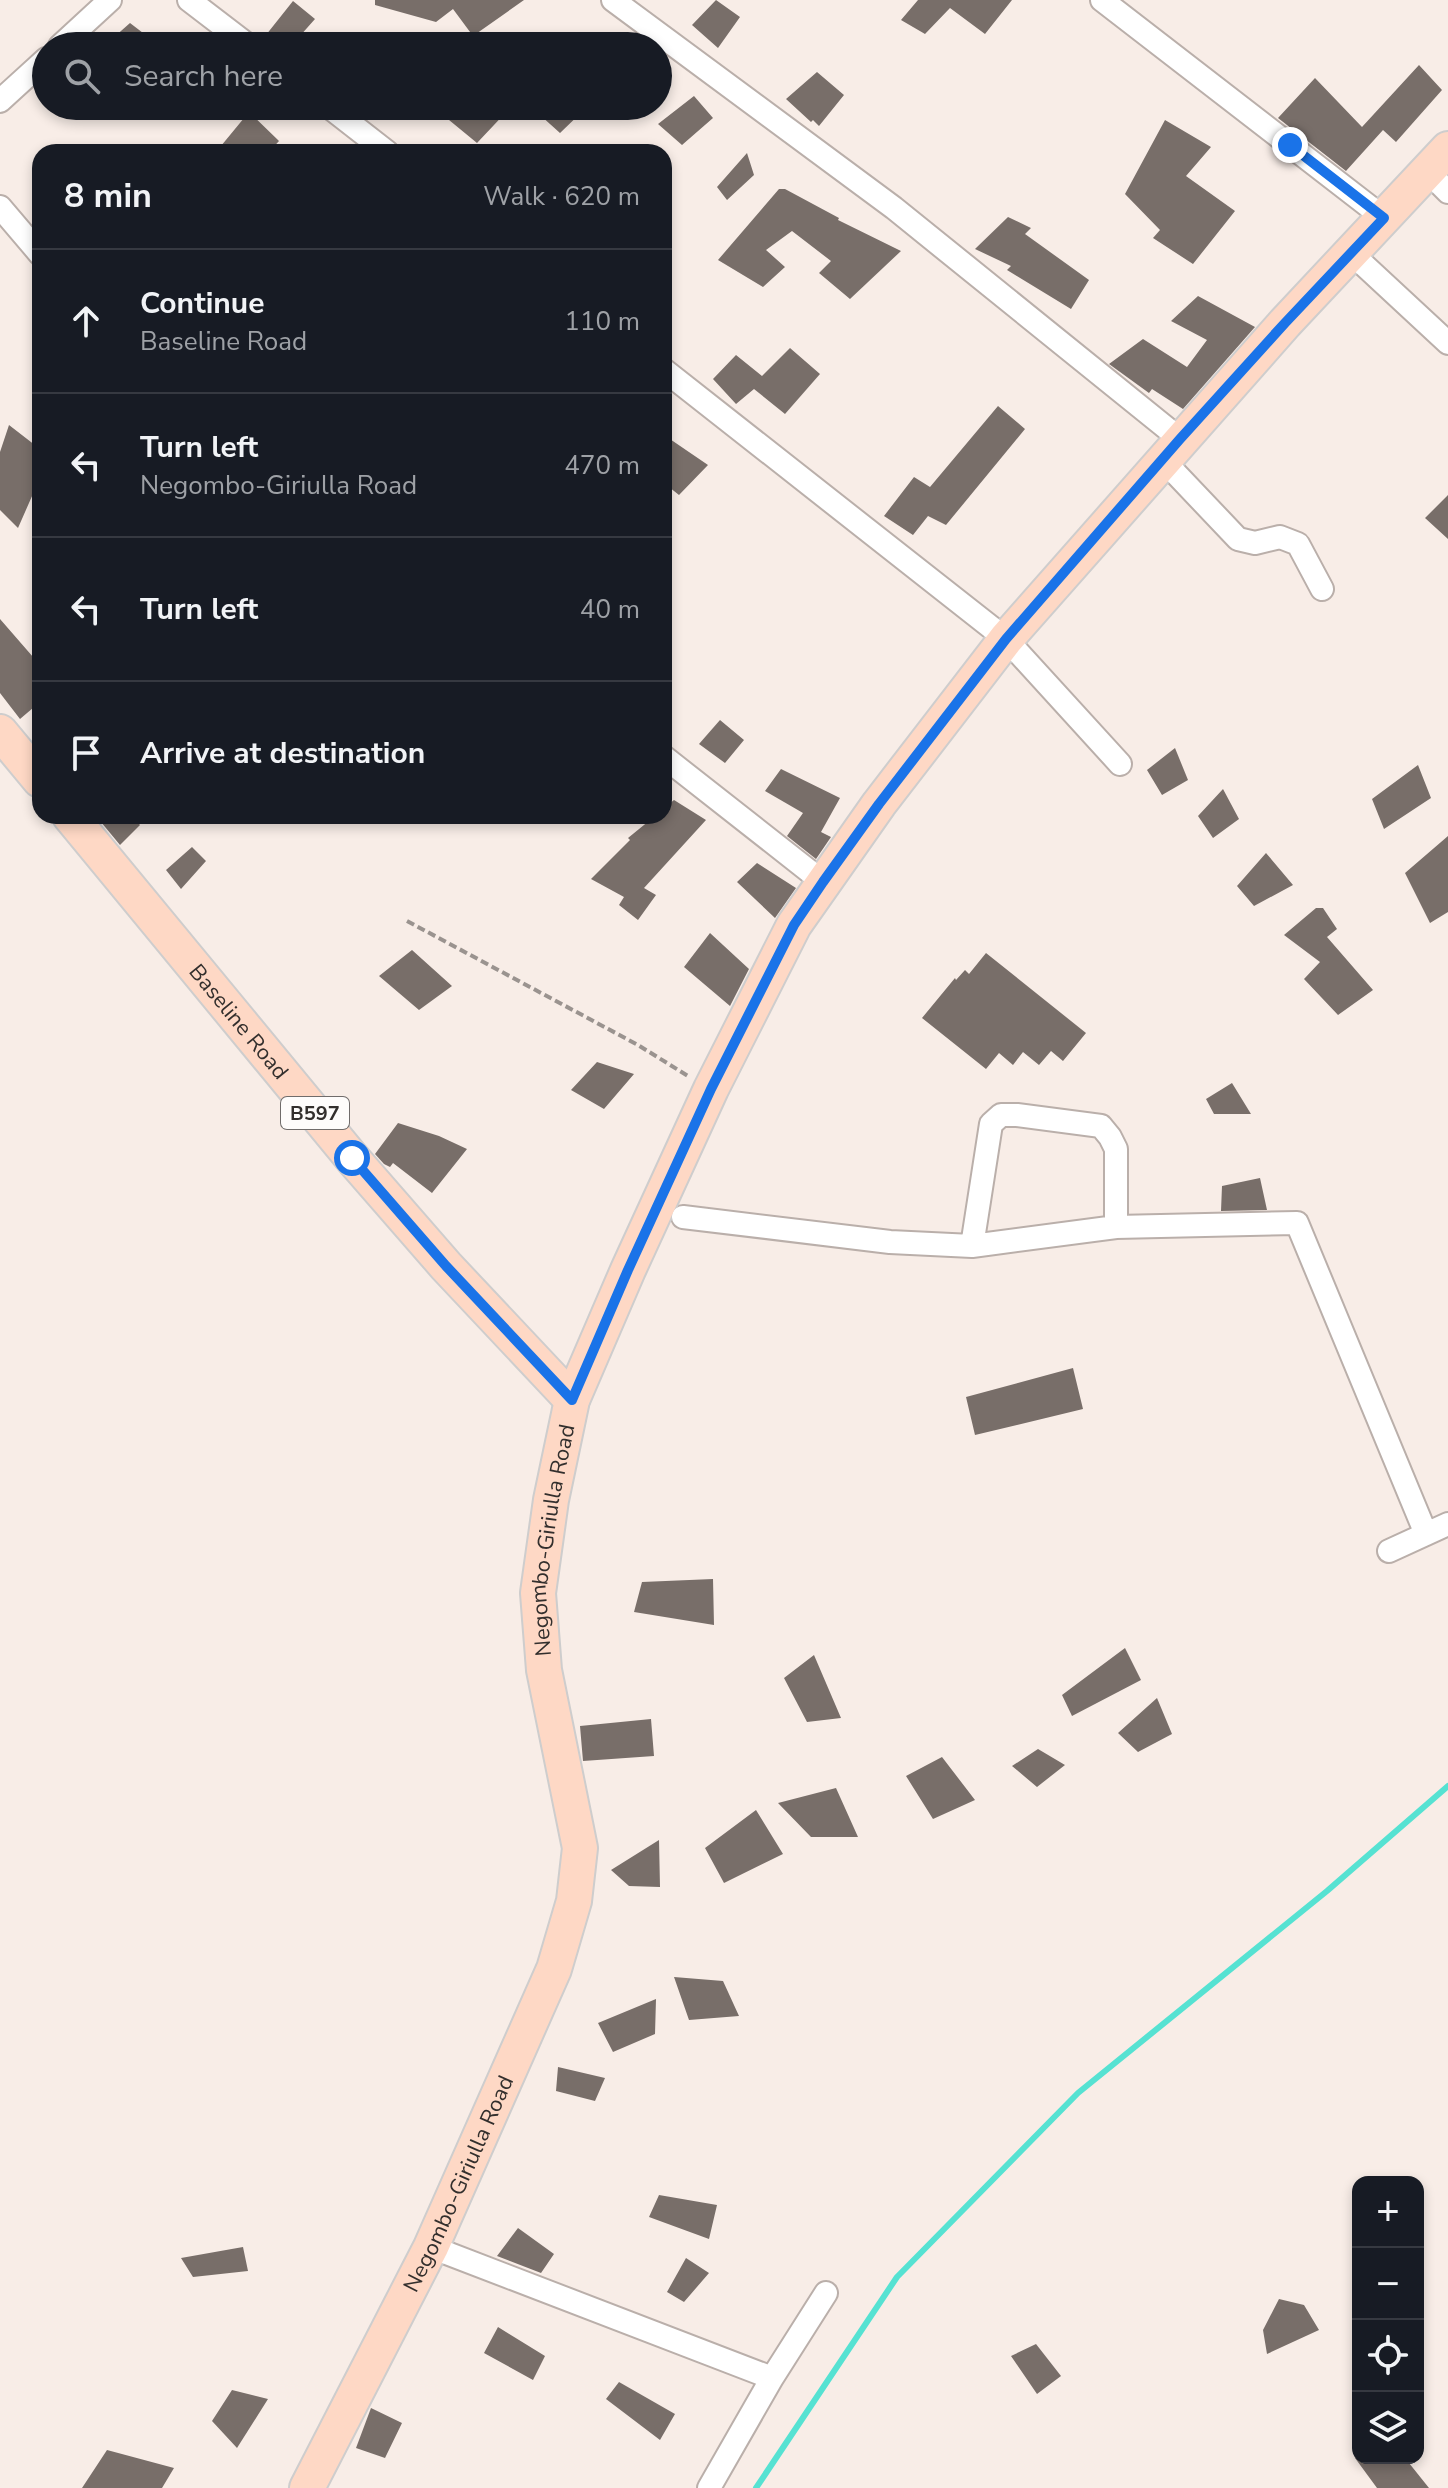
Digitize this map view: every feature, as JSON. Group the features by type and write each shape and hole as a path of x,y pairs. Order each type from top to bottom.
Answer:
{"main road":[{"name":"Negombo-Giriulla Road","path":"307,2488 431,2247 554,1969 574,1901 580,1848 544,1670 538,1593 551,1500 572,1400 711,1089 794,925 879,804 1006,639 1171,449 1351,253 1384,218 1441,171"},
{"path":"0,732 32,770"},
{"name":"Baseline Road","path":"77,824 352,1158 446,1266 572,1400"}],"street":[{"path":"75,32 110,0"},
{"path":"189,0 231,32"},
{"path":"613,0 656,32"},
{"path":"1102,0 1384,218"},
{"path":"672,44 894,208 1171,449 1238,539 1255,543 1280,537 1298,544 1322,589"},
{"path":"0,101 32,72"},
{"path":"346,120 377,144"},
{"path":"0,207 32,245"},
{"path":"1351,253 1448,343"},
{"path":"672,376 1006,639 1120,764"},
{"path":"672,763 823,882"},
{"path":"972,1246 991,1124 1001,1115 1101,1126 1116,1149 1116,1227"},
{"path":"683,1217 890,1242 972,1246 1116,1227 1297,1223 1426,1534"},
{"path":"1389,1551 1448,1524"},
{"path":"431,2247 772,2378"},
{"path":"709,2488 772,2378 826,2293"}],"path":[{"path":"407,921 638,1045 711,1089"}],"building":[{"path":"375,0 524,0 479,32 470,32 453,9 436,22 375,5"},
{"path":"716,0 740,17 718,48 692,25"},
{"path":"918,0 1012,0 985,34 950,8 925,34 901,20"},
{"path":"293,1 315,19 303,32 268,32"},
{"path":"130,23 142,32 120,32"},
{"path":"1419,65 1442,90 1396,142 1383,130 1346,171 1278,118 1315,78 1362,127"},
{"path":"817,72 844,95 819,126 786,99"},
{"path":"694,96 713,118 682,145 658,124 663,120 672,120 672,113"},
{"path":"242,120 257,120 279,141 276,144 223,144"},
{"path":"449,120 499,120 477,143"},
{"path":"546,120 573,120 560,133"},
{"path":"1165,120 1211,147 1186,176 1235,211 1193,264 1153,238 1160,230 1125,194"},
{"path":"747,153 754,175 727,200 717,187"},
{"path":"779,189 785,189 901,251 850,299 819,273 831,261 792,231 766,250 785,267 763,287 718,260"},
{"path":"1008,217 1031,228 1025,234 1089,280 1071,309 1007,270 1011,266 975,249"},
{"path":"1198,296 1255,327 1183,409 1152,389 1149,393 1109,364 1143,339 1187,367 1207,340 1171,321"},
{"path":"790,348 820,374 785,414 754,389 736,404 713,379 736,355 762,376"},
{"path":"998,406 1025,429 946,525 928,516 913,535 884,516 914,477 930,487"},
{"path":"9,425 32,443 32,496 18,528 0,510 0,452"},
{"path":"672,440 708,465 679,495 672,489"},
{"path":"1448,495 1448,539 1425,518"},
{"path":"0,619 32,656 32,709 20,719 0,693"},
{"path":"720,720 744,740 725,763 699,744"},
{"path":"1175,748 1188,780 1162,795 1147,770"},
{"path":"1418,765 1431,798 1384,829 1372,799"},
{"path":"781,769 840,798 821,832 831,837 816,859 787,836 803,813 765,791"},
{"path":"1223,789 1239,819 1213,838 1198,816"},
{"path":"672,802 706,820 644,888 656,895 638,920 619,905 624,897 591,879 630,840 628,838 645,824 672,824"},
{"path":"103,824 139,824 140,825 120,845"},
{"path":"1448,836 1448,912 1430,923 1405,873"},
{"path":"192,847 206,861 181,889 166,870"},
{"path":"1266,853 1293,885 1254,906 1237,886"},
{"path":"757,863 796,888 775,918 737,882"},
{"path":"1316,908 1323,908 1337,929 1327,937 1373,990 1338,1015 1304,979 1320,962 1284,935"},
{"path":"710,933 749,969 730,1006 684,967"},
{"path":"412,950 452,986 419,1010 379,976"},
{"path":"986,953 1086,1033 1063,1061 1051,1051 1039,1065 1023,1052 1013,1065 999,1053 986,1069 922,1018 955,978 965,970 969,974"},
{"path":"597,1062 634,1074 604,1109 571,1090"},
{"path":"1232,1083 1251,1114 1214,1114 1206,1099"},
{"path":"398,1123 467,1149 432,1193 393,1163 390,1167 384,1164 375,1154"},
{"path":"1260,1178 1267,1210 1221,1211 1222,1186"},
{"path":"1073,1368 1083,1409 975,1435 966,1397"},
{"path":"713,1579 714,1625 634,1612 642,1582"},
{"path":"1125,1648 1141,1680 1072,1716 1062,1695"},
{"path":"814,1655 841,1718 807,1722 784,1678"},
{"path":"1157,1698 1172,1734 1138,1752 1118,1733"},
{"path":"651,1719 654,1756 583,1761 580,1726"},
{"path":"1038,1749 1065,1765 1037,1787 1012,1766"},
{"path":"942,1757 975,1800 933,1819 906,1776"},
{"path":"836,1788 858,1837 811,1837 778,1803"},
{"path":"756,1810 783,1854 724,1883 705,1848"},
{"path":"659,1840 660,1887 629,1886 611,1870"},
{"path":"674,1977 723,1981 739,2016 689,2020"},
{"path":"656,1999 655,2034 613,2052 598,2023"},
{"path":"558,2067 605,2078 595,2101 556,2091"},
{"path":"659,2195 717,2205 709,2239 649,2217"},
{"path":"518,2228 554,2254 541,2273 497,2256"},
{"path":"243,2247 248,2271 193,2277 181,2258"},
{"path":"686,2258 709,2273 684,2302 667,2292"},
{"path":"1279,2299 1304,2305 1319,2330 1267,2354 1263,2330"},
{"path":"498,2327 545,2356 533,2380 484,2353"},
{"path":"1036,2344 1061,2376 1037,2394 1011,2356"},
{"path":"619,2382 675,2414 660,2440 606,2399"},
{"path":"232,2390 268,2399 237,2448 212,2421"},
{"path":"371,2408 402,2423 385,2458 356,2448"},
{"path":"107,2450 174,2468 162,2488 82,2488"},
{"path":"1359,2464 1410,2464 1429,2488 1377,2488"}],"waterway":[{"path":"756,2488 897,2277 1078,2093 1327,1891 1448,1786"}],"route":[{"path":"352,1158 446,1266 572,1400 711,1089 794,925 823,882 1006,639 1180,439 1384,218 1290,145"}]}
